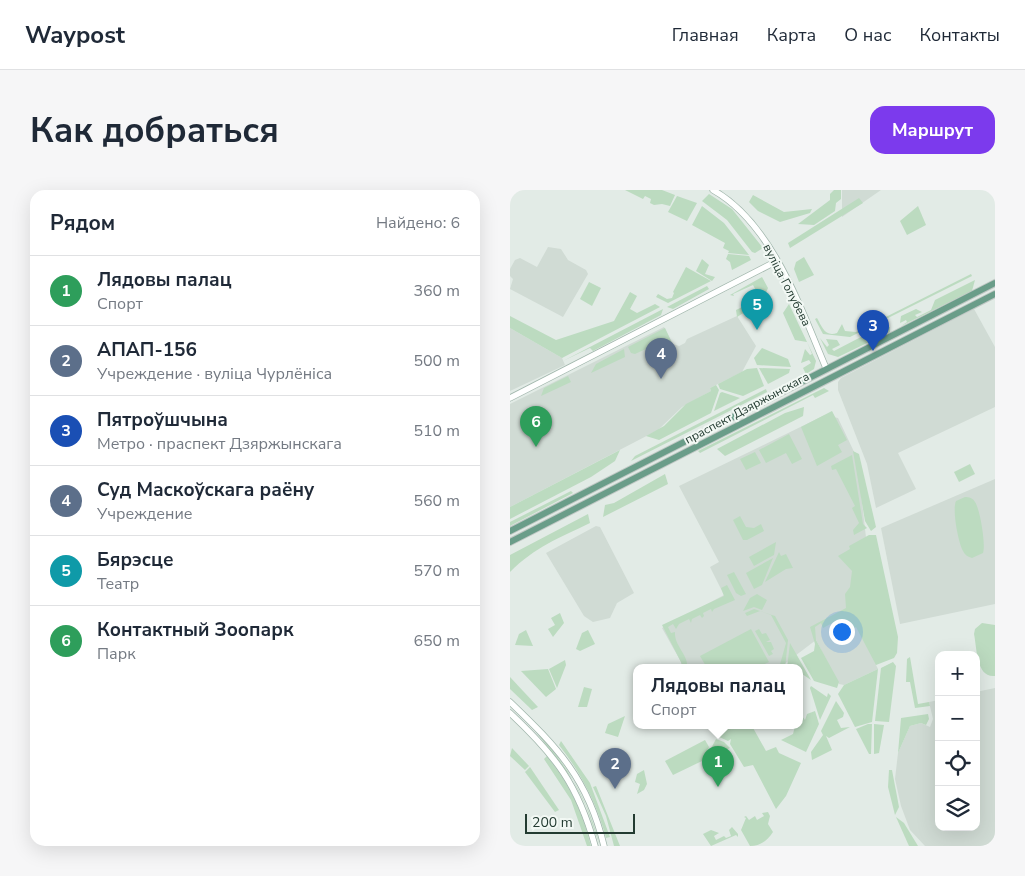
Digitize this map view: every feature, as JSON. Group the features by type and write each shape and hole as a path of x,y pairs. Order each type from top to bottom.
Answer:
{"main road":[{"name":"вуліца Голубева","path":"713,190 727,199 746,216 762,236 777,261 826,368"},
{"path":"510,398 777,261"},
{"name":"праспект Дзяржынскага","path":"510,530 995,283"},
{"name":"праспект Дзяржынскага","path":"510,542 995,294"},
{"path":"826,368 830,378"},
{"path":"584,493 589,502"},
{"path":"510,702 548,738 568,761 592,806 604,846"},
{"path":"510,713 550,752 568,779 583,808 596,846"}],"shaded area":[{"path":"842,190 881,190 842,217"},
{"path":"548,247 561,249 568,260 586,270 588,274 563,317 510,289 513,279 510,276 510,269 515,260 520,258 537,267"},
{"path":"974,309 995,347 995,407 898,453 916,489 876,508 867,464 838,390 838,382 841,378"},
{"path":"737,316 756,346 742,372 710,388 711,391 682,407 658,430 510,507 510,404 664,327 673,344 679,346 685,343 687,339"},
{"path":"510,328 562,358 565,365 510,391"},
{"path":"825,415 838,418 857,458 880,661 876,665 878,669 844,685 839,684 816,640 784,664 681,664 662,628 724,595 710,567 719,562 679,486"},
{"path":"995,479 995,604 900,624 881,528"},
{"path":"596,526 600,527 634,593 617,603 610,618 593,622 584,616 546,553"},
{"path":"995,688 995,846 925,846 910,830 901,806 895,779 898,753 910,726 921,723 930,727 933,719 929,702 935,701 935,831 980,831 980,691"}],"green space":[{"path":"625,190 662,190 675,195 670,206 654,205 650,203 651,199 645,196 643,199"},
{"path":"834,190 841,190 841,199 836,203 835,211 814,225 798,224 830,200 830,194"},
{"path":"709,194 732,209 763,248 755,253 752,252 727,220 702,201"},
{"path":"753,195 784,212 812,209 810,213 780,222 758,211 749,202"},
{"path":"677,196 697,203 687,221 668,212"},
{"path":"859,198 863,203 790,248 788,243"},
{"path":"702,206 724,223 749,255 728,253 729,251 723,248 725,243 692,225"},
{"path":"918,206 926,225 907,235 900,221"},
{"path":"728,254 749,256 751,260 732,270 730,262 726,259"},
{"path":"804,257 814,275 799,282 794,269 796,262"},
{"path":"702,259 709,265 705,274 715,277 712,281 696,271"},
{"path":"686,267 711,281 668,303 656,297 658,294 667,299 672,298 673,292"},
{"path":"971,274 972,276 850,337 823,334 815,319 817,318 822,328 830,334 837,333 842,324 845,331 856,332"},
{"path":"762,277 768,288 762,302 753,285 733,294 734,296 730,295"},
{"path":"975,280 972,291 901,326 907,322 906,320 900,323 901,316 916,309 922,312 915,315 917,317 931,310 935,300"},
{"path":"589,282 601,288 592,306 580,299"},
{"path":"707,286 709,289 673,309 667,307"},
{"path":"630,292 637,296 630,309 637,313 655,304 660,307 562,358 510,328 510,316 556,340 614,321"},
{"path":"757,300 761,306 756,305 737,317 736,310"},
{"path":"789,304 807,342 795,340 783,313"},
{"path":"663,309 661,315 593,351 590,348 563,361"},
{"path":"884,325 890,327 890,332 838,357 828,354 820,338 827,347 829,345 826,339 837,340 840,345 832,349 834,351"},
{"path":"665,328 673,345 663,341 635,354 631,353 628,347"},
{"path":"807,342 816,361 814,369 806,374 803,368 811,363 809,360 801,363 805,349 810,355 812,354"},
{"path":"762,348 788,359 791,367 757,365 754,358"},
{"path":"624,349 625,357 591,373 596,364"},
{"path":"757,368 764,386 743,396 720,389 718,384 747,369"},
{"path":"759,368 790,369 789,373 768,384"},
{"path":"568,376 571,382 541,396 544,388"},
{"path":"716,385 719,390 711,413 659,440 646,436 664,426 686,404 711,391 710,388"},
{"path":"824,388 829,391 815,398 813,395 700,453 698,451"},
{"path":"766,389 767,392 631,461 635,456"},
{"path":"720,393 740,398 714,411"},
{"path":"804,407 803,416 725,456 717,449 785,413"},
{"path":"832,411 847,440 838,445 842,452 817,466 801,427"},
{"path":"789,434 802,459 792,464 786,453 766,463 759,450"},
{"path":"620,450 615,461 591,477 510,519 510,507"},
{"path":"853,451 859,454 876,527 871,531 865,521"},
{"path":"755,452 761,463 746,470 740,459"},
{"path":"852,455 863,524 867,528 854,535 853,530 859,523 852,508 855,506 836,469 832,470 831,466"},
{"path":"970,464 975,474 959,482 954,472"},
{"path":"665,474 668,484 603,517 605,505 614,503"},
{"path":"571,491 573,493 510,526 510,522"},
{"path":"965,497 972,499 977,506 983,535 983,553 972,558 966,555 961,547 955,518 956,501"},
{"path":"588,514 590,523 538,549 510,572 510,555"},
{"path":"740,516 746,527 754,528 761,524 764,531 747,540 743,540 733,520"},
{"path":"869,535 876,535 898,637 897,653 894,658 876,665 856,627 844,634 838,620 823,628 821,623 815,627 816,640 839,682 837,688 814,681 801,658 814,651 815,644 810,627 846,608 845,594 850,587 852,571 838,556 850,549 849,546"},
{"path":"776,542 774,555 754,566 749,557"},
{"path":"779,552 781,556 786,554 793,568 786,569 765,582"},
{"path":"773,558 762,585 754,589 746,573"},
{"path":"734,572 746,594 741,596 736,593 727,575"},
{"path":"727,585 735,600 714,609 712,612 711,609 703,613 704,616 702,618 700,615 692,619 691,623 689,619 679,624 676,629 673,624 668,627 671,633 675,632 677,642 686,659 687,664 682,664 662,625 724,596 721,588"},
{"path":"757,594 767,600 762,610 754,607 743,611 750,598"},
{"path":"754,609 760,611 747,616 745,613"},
{"path":"760,611 775,616 788,640 785,664 780,664 786,643 771,615"},
{"path":"560,613 564,623 553,637 548,629 555,625 551,618"},
{"path":"982,623 995,625 995,676 984,672 980,665 980,651 977,651 975,629"},
{"path":"751,629 769,662 765,664 705,664 700,656"},
{"path":"759,629 762,634 766,633 770,640 766,642 771,642 774,649 771,651 773,654 769,656 755,631"},
{"path":"526,630 533,646 515,645 519,634"},
{"path":"588,630 595,644 580,651 576,649 582,633"},
{"path":"790,643 802,664 787,664"},
{"path":"910,657 918,704 929,702 930,706 915,708 910,682 906,682 907,659"},
{"path":"565,660 566,665 557,688 549,669"},
{"path":"893,662 896,666 889,722 875,721 881,668"},
{"path":"803,666 811,680 803,675"},
{"path":"548,669 556,689 546,697 521,671"},
{"path":"878,669 872,722 855,727 838,694 844,685"},
{"path":"510,677 538,707 532,710 510,689"},
{"path":"811,686 827,697 828,693 831,696 820,720 810,688"},
{"path":"584,687 592,689 587,707 578,707"},
{"path":"836,701 844,713 843,717 837,720 841,728 850,727 829,738 826,736 832,750 812,760 811,752 823,735 821,731"},
{"path":"815,711 819,724 806,752 781,740 793,734 794,729 803,729 803,717 805,720 807,714"},
{"path":"928,714 929,719 926,725 921,723 910,726 898,753 901,718"},
{"path":"625,716 618,737 605,733 608,724"},
{"path":"872,724 871,754 869,754 856,729"},
{"path":"874,724 884,725 879,753 874,754"},
{"path":"714,729 754,729 766,751 776,747 779,753 801,763 786,796 776,809 753,765 744,767 730,744 731,739 728,741 717,736"},
{"path":"536,732 558,758 573,779"},
{"path":"716,739 724,742 730,748 705,760"},
{"path":"705,740 709,747 702,761 673,775 665,761"},
{"path":"561,741 590,783 610,837 606,838 593,801 581,778 559,745"},
{"path":"512,748 529,766 525,770 510,756"},
{"path":"547,756 562,777 574,799 584,822 591,846 587,846 571,800 544,759"},
{"path":"530,767 559,810 555,812 525,772"},
{"path":"644,770 647,784 644,790 637,794 640,784 635,782 637,774"},
{"path":"889,770 892,770 899,807 895,815 888,787"},
{"path":"573,781 583,799 590,814 600,846 586,806"},
{"path":"596,786 620,846 614,846 606,816 593,787"},
{"path":"768,812 770,816 768,824 773,832 763,842 750,846 741,830 746,818 744,817 746,816 749,820 755,816 757,820 764,816 762,813"},
{"path":"896,817 904,823 918,846 909,846"},
{"path":"732,827 738,834 738,837 736,835 711,846 703,834 711,830 719,833 714,836 716,840 724,836 726,838 731,836 729,830"}],"place":[{"name":"Бярэсце","path":"757,330"},
{"name":"Пятроўшчына","path":"873,351"},
{"name":"Суд Маскоўскага раёну","path":"661,379"},
{"name":"Контактный Зоопарк","path":"536,447"},
{"name":"Лядовы палац","path":"718,787"},
{"name":"АПАП-156","path":"615,789"}]}
